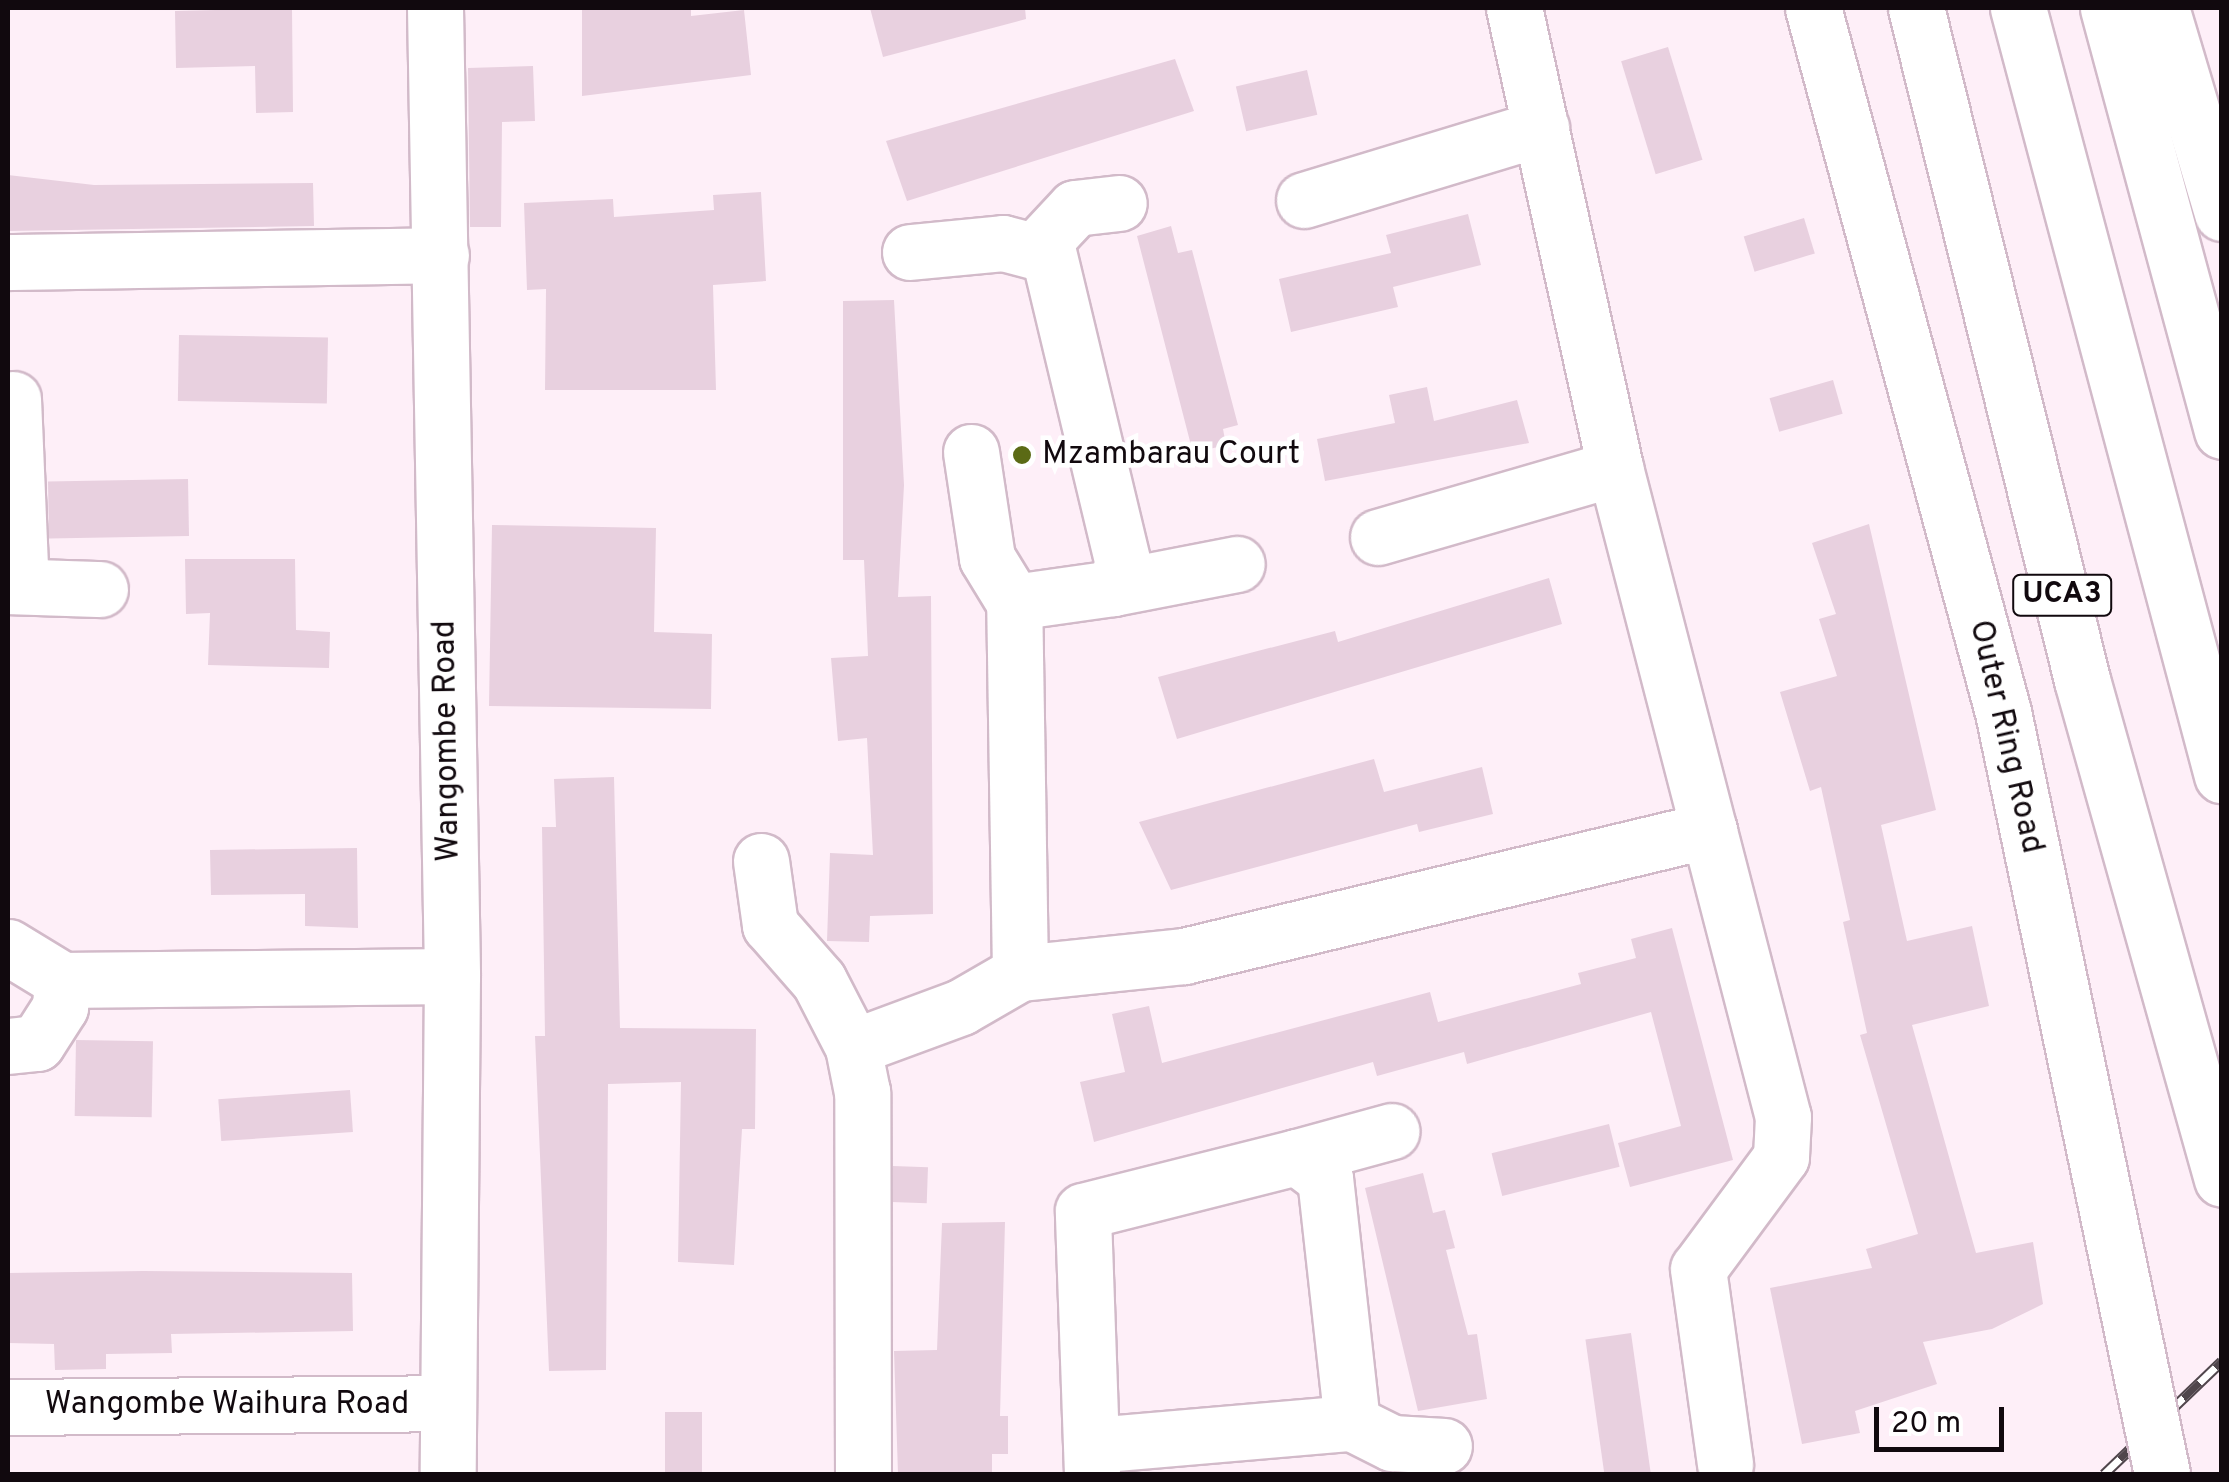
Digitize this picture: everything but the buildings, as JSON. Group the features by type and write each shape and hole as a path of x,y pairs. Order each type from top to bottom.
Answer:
{"street":[{"name":"Wangombe Road","path":"436,8 452,976 448,1474"},
{"path":"1514,8 1615,468 1783,1117 1781,1157 1698,1269 1725,1464"},
{"name":"Outer Ring Road","path":"1813,8 2003,712 2162,1474"},
{"name":"UCA3","path":"1916,8 2082,680 2222,1179"},
{"path":"2018,8 2222,775"},
{"path":"2108,8 2222,431"},
{"path":"2160,8 2222,212"},
{"path":"1304,200 1540,128"},
{"path":"1113,588 1122,541 1046,254 1054,224 1075,208 1119,203"},
{"path":"910,252 1003,243 1046,254"},
{"path":"8,262 442,255"},
{"path":"12,399 14,586 100,589"},
{"path":"971,452 987,558 1014,602 1020,973"},
{"path":"1378,537 1615,468"},
{"path":"1014,602 1238,564"},
{"path":"853,1047 961,1007 1020,973 1184,956 1709,830"},
{"path":"761,860 770,925 819,981 853,1047 862,1092 864,1474"},
{"path":"8,947 62,980 452,976"},
{"path":"8,1046 37,1043 60,1007 62,980"},
{"path":"1392,1132 1083,1211 1093,1460 1352,1423 1392,1444 1444,1446"},
{"path":"1297,1157 1325,1178 1352,1423"},
{"name":"Wangombe Waihura Road","path":"8,1407 447,1403"}],"railway":[{"path":"2104,1474 2222,1361"}],"place":[{"name":"Mzambarau Court","path":"1022,455"}]}
